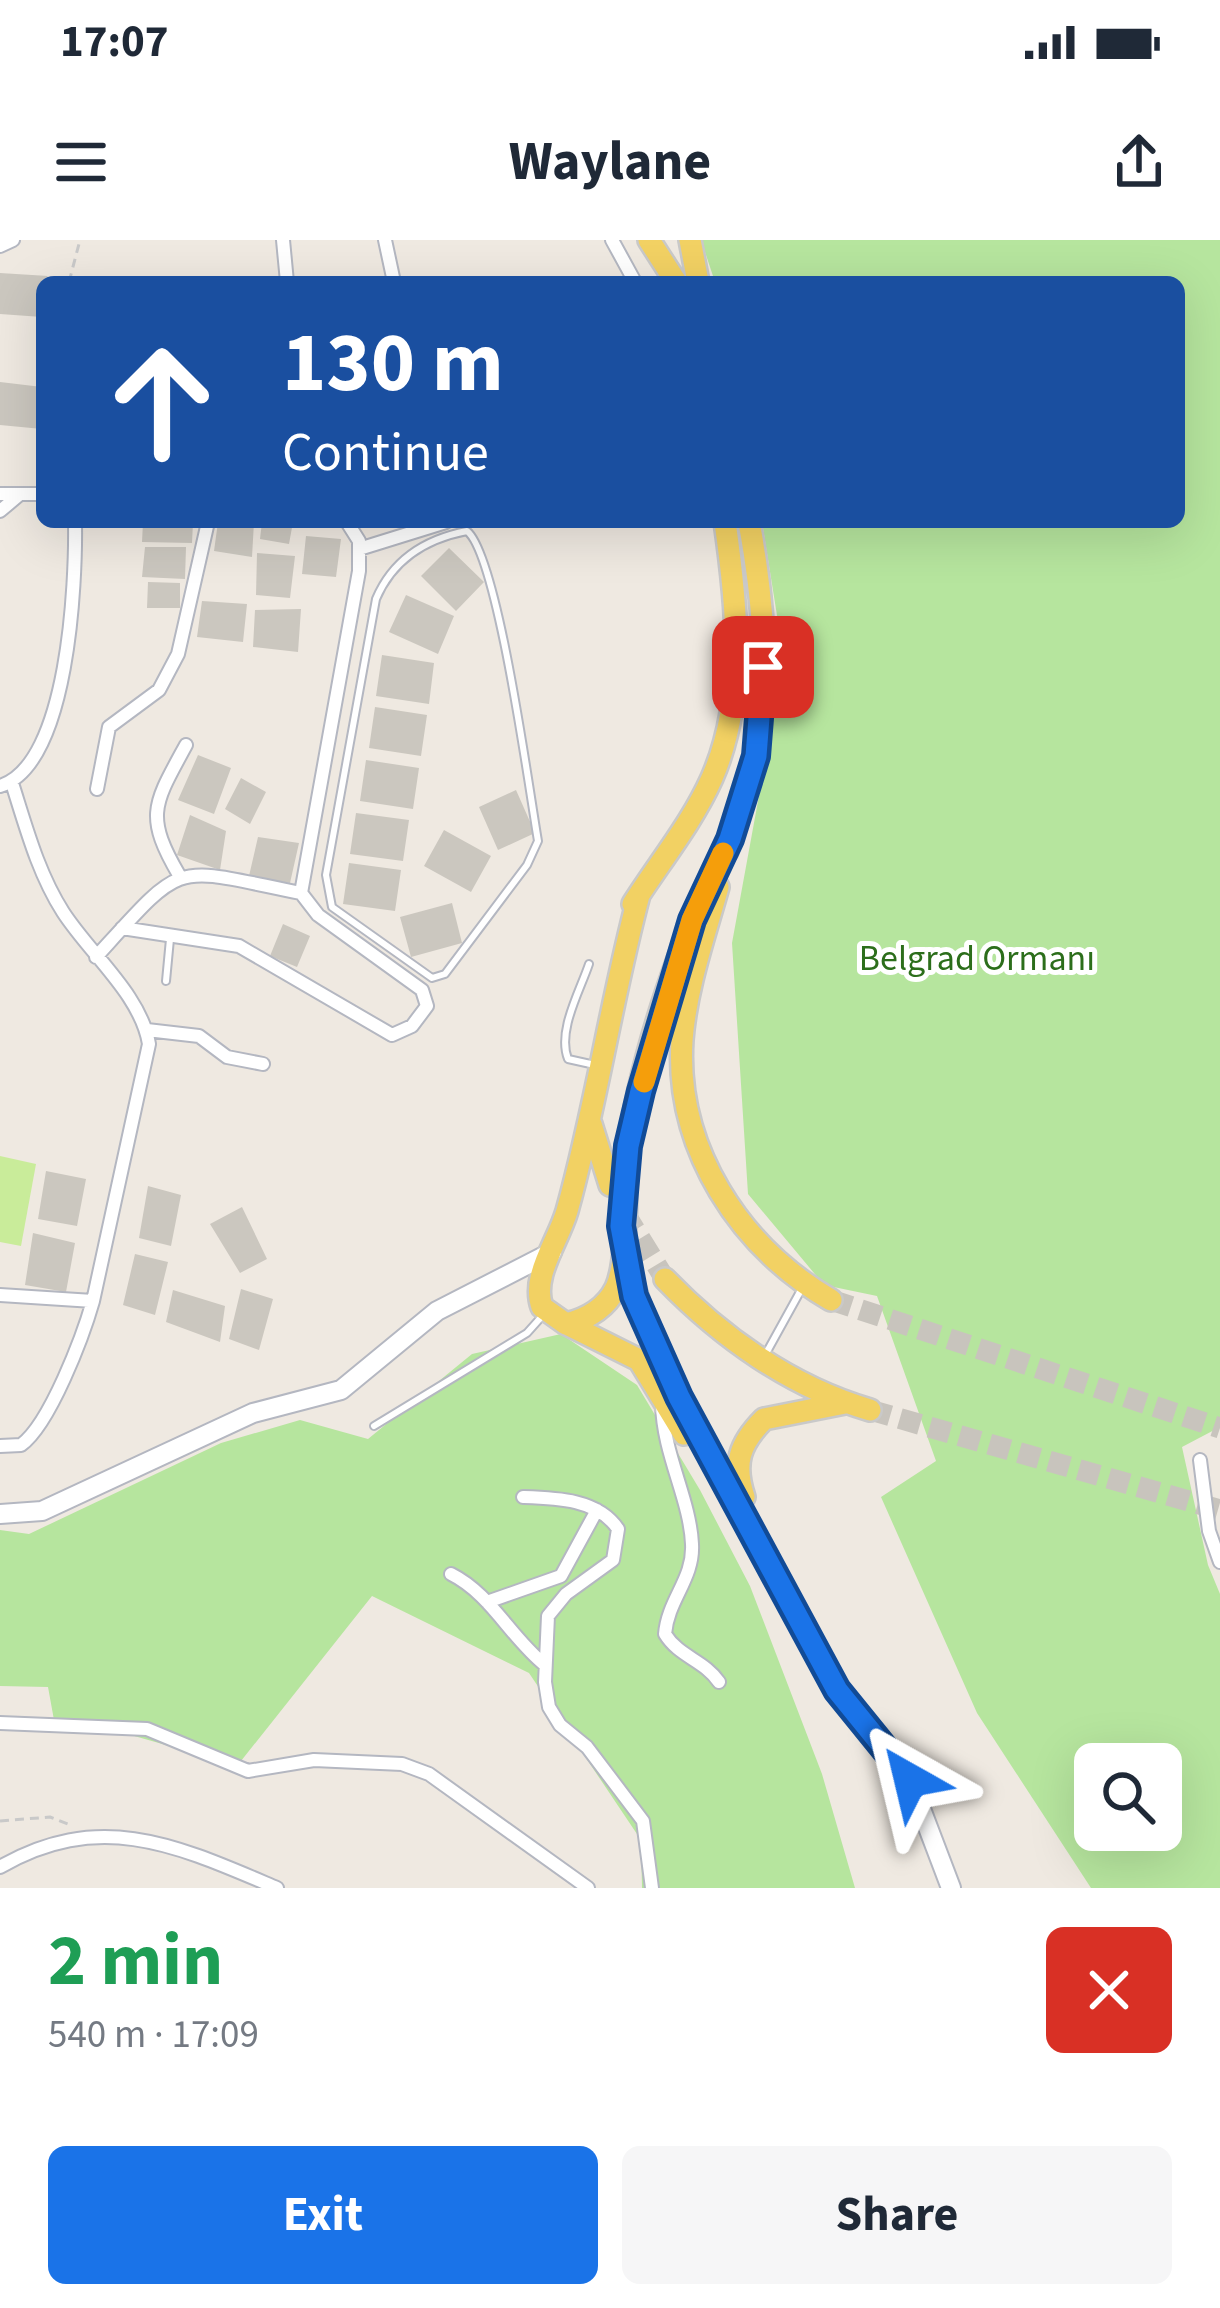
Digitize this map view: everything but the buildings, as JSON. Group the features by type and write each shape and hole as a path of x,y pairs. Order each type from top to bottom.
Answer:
{"main road":[{"path":"649,240 672,276"},
{"path":"690,240 697,276"},
{"path":"726,528 734,567 736,665 725,736 710,783 639,895 608,1013 590,1118 538,1285 546,1311 639,1360 721,1495 755,1538"},
{"path":"750,528 761,584 756,756 686,1007 682,1044 687,1100 699,1148 730,1210 770,1256 831,1300"},
{"path":"566,1324 586,1319 617,1286 628,1146 641,1091 703,890 730,839"},
{"path":"590,1118 610,1185"},
{"path":"621,1226 634,1296 653,1346 755,1538"},
{"path":"665,1279 711,1327 762,1360 845,1403 870,1410"},
{"path":"755,1538 737,1475 748,1434 779,1412 845,1403"}],"street":[{"path":"0,247 13,240"},
{"path":"283,240 286,276"},
{"path":"386,240 393,276"},
{"path":"611,240 632,276"},
{"path":"0,494 36,494"},
{"path":"0,511 20,495"},
{"path":"0,1446 22,1445 40,1426 85,1331 149,1044 147,1030 42,874 6,784 40,741 66,675 75,528"},
{"path":"97,789 110,727 159,690 178,654 207,528"},
{"path":"301,893 359,549 350,528"},
{"path":"359,549 427,528"},
{"path":"179,875 153,828 154,815 186,745"},
{"path":"96,957 122,928 161,885 193,872 301,893 318,915 422,989 427,1006 412,1026 392,1035 239,946 122,928"},
{"path":"147,1030 199,1036 227,1057 263,1064"},
{"path":"0,1514 42,1511 253,1413 341,1390 437,1311 552,1252"},
{"path":"0,1295 93,1301"},
{"path":"662,1396 663,1438 693,1538 692,1563 670,1600 665,1634 678,1652 709,1667 719,1682"},
{"path":"1200,1460 1209,1532 1220,1562"},
{"path":"523,1497 597,1510 618,1529 613,1559 566,1594 548,1616 545,1665 549,1706 643,1821 652,1888"},
{"path":"487,1602 561,1576 597,1510"},
{"path":"755,1538 837,1690 910,1780 952,1888"},
{"path":"451,1574 473,1585 523,1647 545,1665"},
{"path":"0,1723 147,1729 248,1772 314,1760 402,1764 429,1774 588,1888"},
{"path":"0,1868 26,1852 91,1834 181,1848 277,1888"}],"lane":[{"path":"467,532 480,548 507,659 538,841 527,865 440,978 416,969 332,907 326,875 346,755 368,626 384,581 411,551 467,532"},
{"path":"326,752 346,755"},
{"path":"166,980 171,935"},
{"path":"589,964 564,1039 565,1053 568,1059 598,1066"},
{"path":"762,1360 804,1284"},
{"path":"374,1426 539,1325 546,1311"}],"path":[{"path":"71,276 80,240"},
{"path":"0,1822 50,1817 91,1834"}],"green space":[{"name":"Belgrad Ormanı","path":"701,240 1220,240 1220,1427 1182,1447 1208,1565 1220,1594 1220,1888 1091,1888 977,1713 881,1497 936,1461 877,1296 824,1285 748,1194 732,943 784,659 763,528 1185,528 1185,276 713,276"},
{"path":"0,1156 36,1164 21,1246 0,1242"},
{"path":"561,1334 637,1385 700,1490 750,1586 822,1774 855,1888 642,1888 641,1840 529,1673 372,1596 241,1761 54,1720 48,1687 0,1686 0,1530 29,1534 221,1443 300,1420 368,1439 472,1354"}],"tunnel":[{"path":"624,1212 665,1279"},
{"path":"831,1300 1220,1428"},
{"path":"870,1410 1220,1510"}],"slow traffic":[{"path":"644,1082 692,920 723,853"}],"route":[{"path":"763,667 756,756 730,839 692,920 641,1091 628,1146 621,1226 634,1296 679,1397 837,1690 910,1780"}]}
